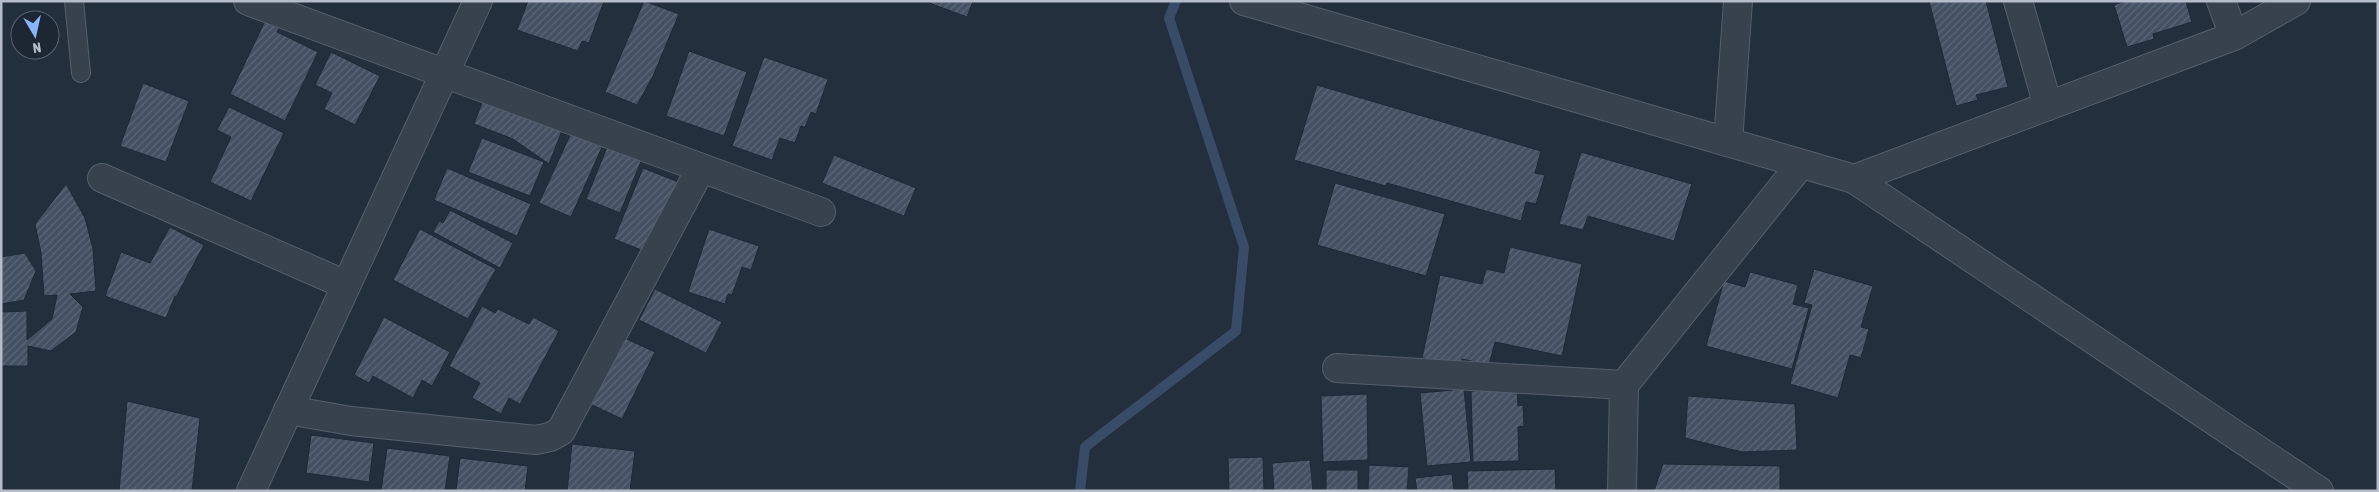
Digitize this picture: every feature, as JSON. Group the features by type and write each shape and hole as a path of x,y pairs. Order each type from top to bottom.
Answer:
{"street":[{"path":"248,1 821,212"},
{"path":"251,491 478,1"},
{"path":"1244,1 1854,179 2319,491"},
{"path":"1728,142 1738,1"},
{"path":"2018,1 2048,106"},
{"path":"2221,1 2234,36"},
{"path":"1854,179 2234,36 2296,1"},
{"path":"1622,491 1624,385 1801,164"},
{"path":"288,410 351,421 536,440 550,437 561,431 701,168"},
{"path":"102,178 346,285"},
{"path":"1337,368 1624,385"}],"lane":[{"path":"74,1 81,73"}],"building":[{"path":"528,1 604,1 589,43 582,41 578,51 517,30"},
{"path":"644,1 679,14 653,76 637,105 605,92"},
{"path":"924,1 973,1 967,17"},
{"path":"1929,1 1986,1 2008,87 1976,95 1978,100 1956,106"},
{"path":"2125,1 2188,1 2186,2 2192,22 2153,34 2154,39 2127,47 2114,5"},
{"path":"266,19 280,26 277,32 318,52 285,121 230,94"},
{"path":"689,51 747,72 724,136 666,116"},
{"path":"331,52 380,76 355,125 324,109 332,93 315,85"},
{"path":"764,57 828,79 816,114 811,112 805,127 801,126 795,143 780,138 772,160 732,146"},
{"path":"143,83 189,101 166,162 120,146"},
{"path":"1317,85 1541,151 1535,173 1545,175 1536,204 1526,202 1521,221 1387,183 1386,186 1294,160"},
{"path":"486,92 565,123 549,164 513,139 474,124"},
{"path":"229,107 284,133 251,201 210,182 231,137 217,130"},
{"path":"571,133 602,147 571,217 539,203"},
{"path":"482,138 544,162 530,196 468,172"},
{"path":"610,140 644,154 620,213 586,199"},
{"path":"1581,152 1692,184 1674,241 1588,216 1583,230 1559,224"},
{"path":"834,155 916,188 904,216 822,183"},
{"path":"447,168 531,204 517,236 434,200"},
{"path":"643,168 681,183 651,254 614,239"},
{"path":"1335,183 1445,214 1426,276 1317,245"},
{"path":"66,184 85,218 93,249 96,291 70,294 83,307 76,332 51,351 28,346 28,366 1,366 1,312 27,311 27,340 52,319 57,295 44,296 41,253 35,224"},
{"path":"450,210 513,243 500,268 433,232 439,221 443,223"},
{"path":"170,227 204,245 175,296 166,318 105,296 121,252 150,263"},
{"path":"420,229 496,269 468,319 393,280"},
{"path":"709,229 759,246 751,270 742,267 732,295 728,294 725,304 688,292"},
{"path":"1510,247 1582,264 1562,356 1495,342 1489,365 1462,359 1461,366 1422,358 1440,275 1482,284 1486,269 1504,273"},
{"path":"25,253 36,271 24,300 1,304 1,257"},
{"path":"1814,269 1873,286 1861,327 1869,329 1861,358 1850,355 1838,398 1790,384 1812,305 1804,303"},
{"path":"1750,272 1798,285 1793,304 1809,308 1792,369 1706,346 1724,281 1745,287"},
{"path":"655,289 722,322 706,353 639,320"},
{"path":"482,306 495,313 498,309 529,324 533,317 559,331 520,404 509,398 501,414 472,398 480,383 449,366"},
{"path":"384,317 450,352 432,386 422,380 413,398 373,376 369,383 354,375"},
{"path":"620,336 655,352 622,419 588,403"},
{"path":"1464,389 1471,462 1427,466 1420,393"},
{"path":"1517,389 1518,406 1523,405 1524,426 1518,427 1519,461 1473,462 1471,391"},
{"path":"1367,394 1368,460 1323,462 1321,396"},
{"path":"1688,396 1795,404 1797,450 1742,452 1685,438"},
{"path":"127,401 200,418 192,491 119,491"},
{"path":"311,435 374,443 369,482 306,473"},
{"path":"572,444 635,451 630,491 567,491"},
{"path":"387,448 450,456 445,491 381,491"},
{"path":"1263,457 1264,491 1229,491 1228,458"},
{"path":"460,458 528,466 525,491 456,491"},
{"path":"1310,460 1313,491 1274,491 1272,463"},
{"path":"1663,464 1780,466 1780,491 1654,491"},
{"path":"1369,465 1409,467 1407,491 1368,491"},
{"path":"1555,469 1556,491 1468,491 1467,471"},
{"path":"1326,470 1358,470 1358,491 1326,491"},
{"path":"1452,474 1454,491 1417,491 1415,478"}],"waterway":[{"path":"1080,491 1085,447 1236,331 1244,247 1169,18 1176,1"}]}
